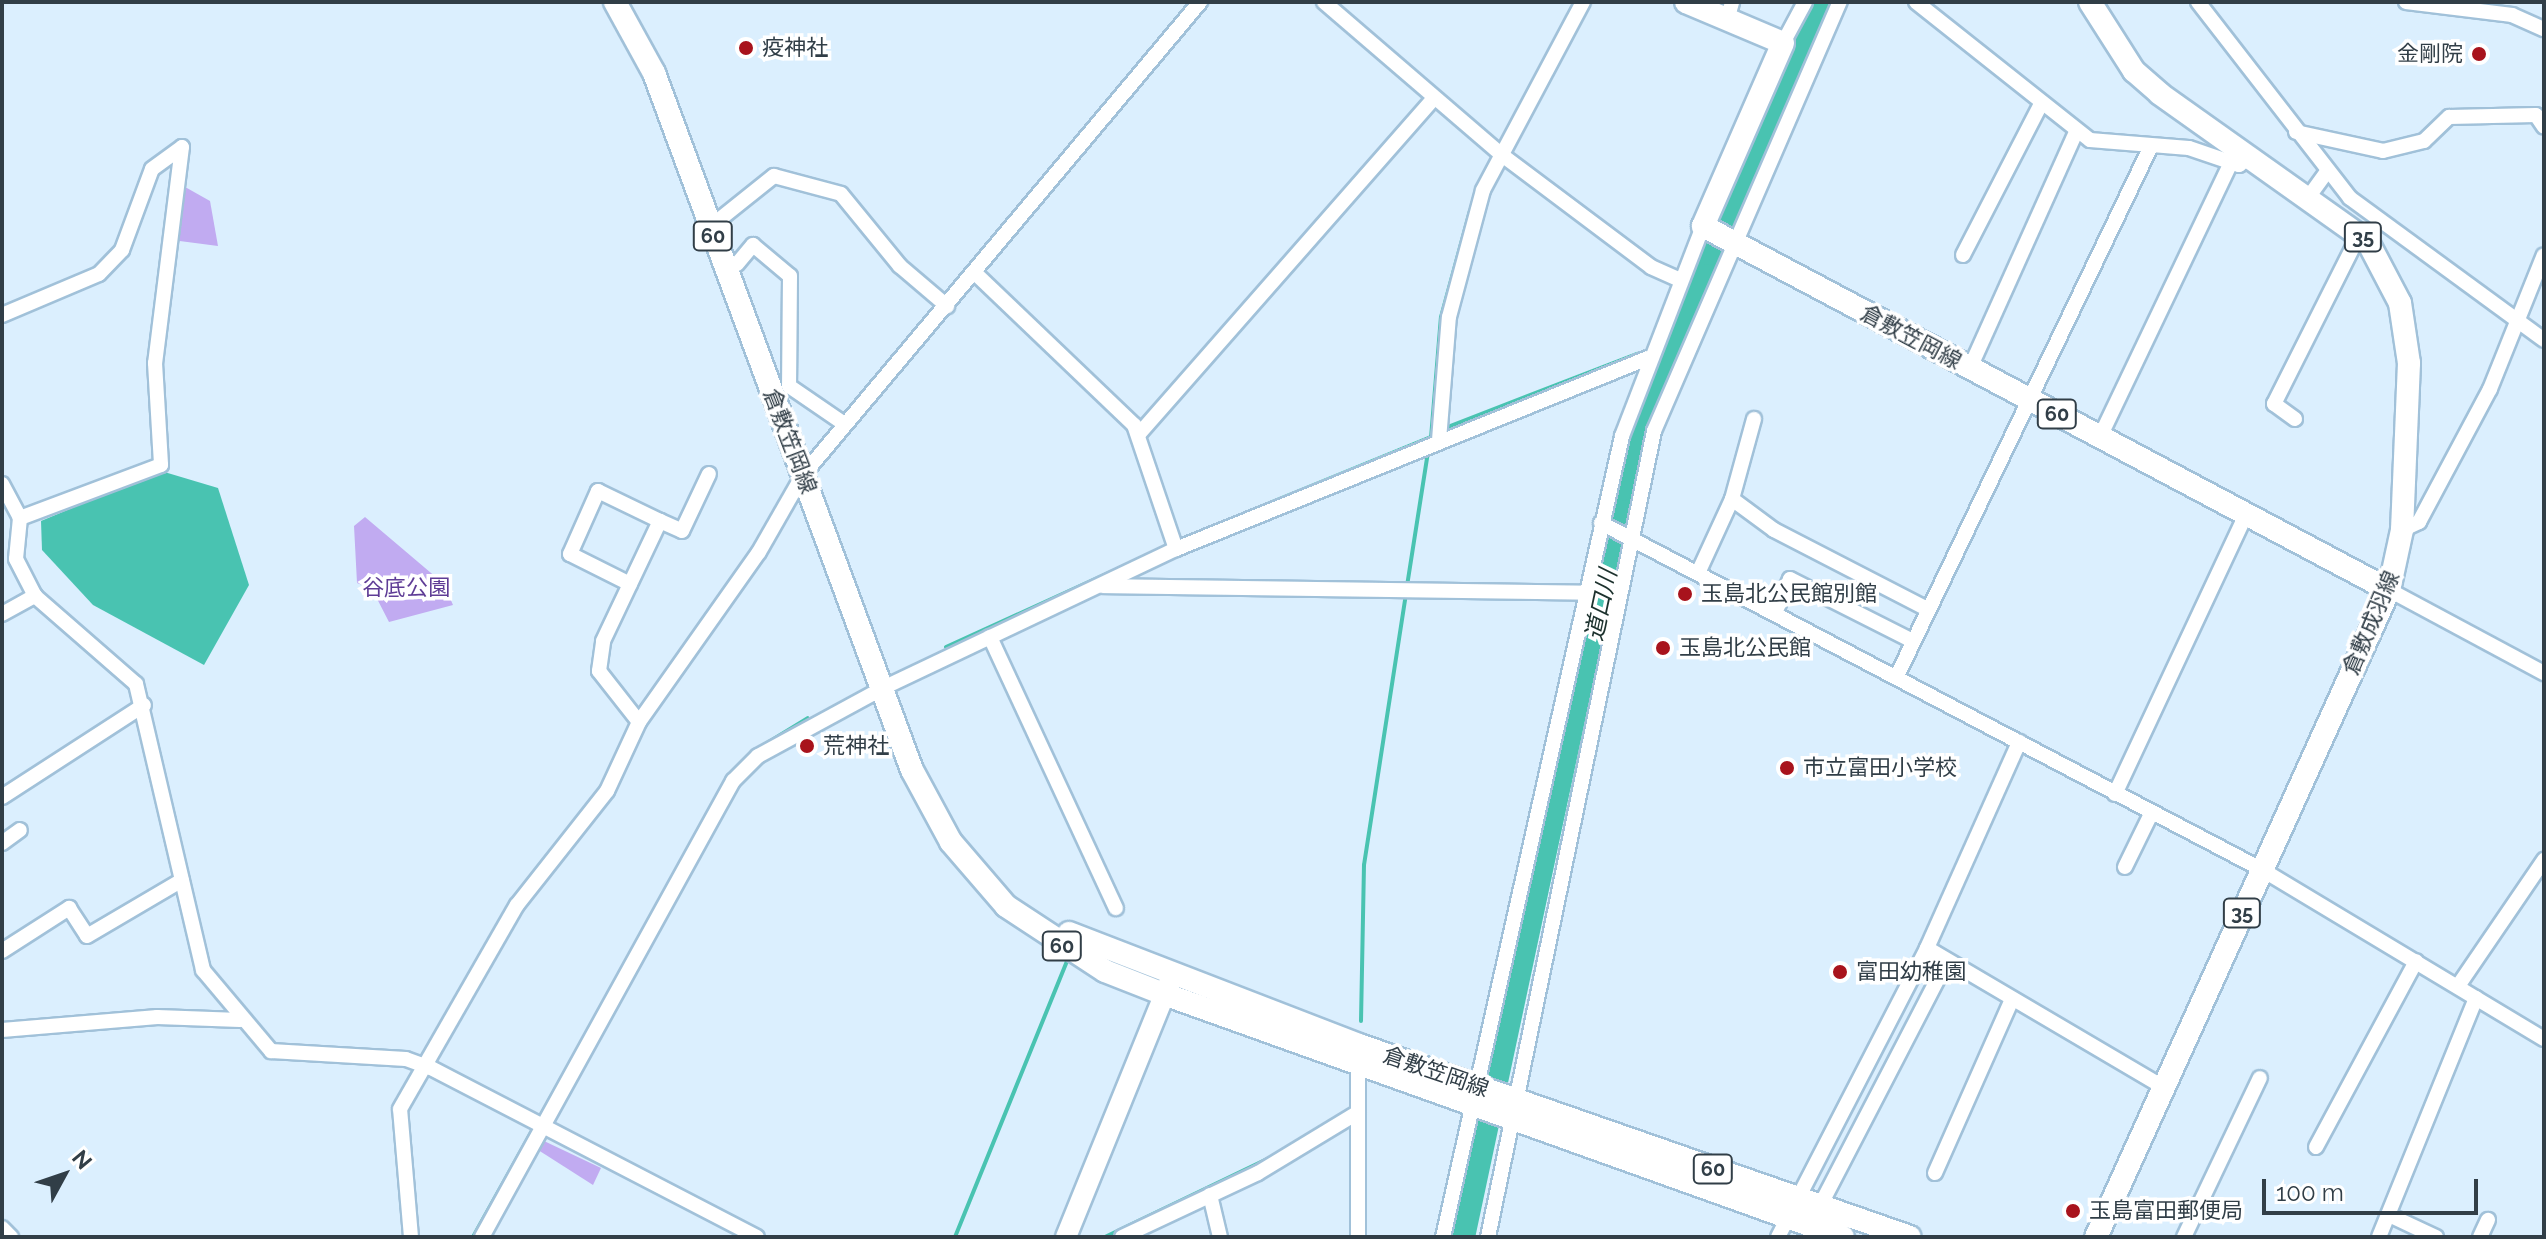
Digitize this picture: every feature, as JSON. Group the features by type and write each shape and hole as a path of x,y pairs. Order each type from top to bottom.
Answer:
{"main road":[{"name":"倉敷笠岡線","path":"615,2 654,73 931,810 977,873 1006,906 1049,937 1358,1065 1470,1094"},
{"path":"1686,2 1730,11 1783,43 1717,233"},
{"name":"倉敷成羽線","path":"2090,2 2134,71 2241,159 2310,195 2360,233 2382,265 2407,331 2402,530 2389,590 2096,1237"},
{"name":"倉敷笠岡線","path":"1717,233 2389,590"},
{"name":"倉敷笠岡線","path":"1168,986 1514,1108 1843,1237"},
{"name":"倉敷笠岡線","path":"1788,1218 1820,1206 1910,1237"}],"street":[{"path":"411,1237 400,1109 422,1064 517,905 607,791 639,722 759,552 803,475 843,423 976,274 1068,151 1200,2"},
{"path":"1324,2 1499,153 1651,267 1680,280"},
{"path":"1439,440 1449,317 1483,190 1499,153 1583,2"},
{"path":"1783,43 1805,2"},
{"path":"1443,1237 1470,1094 1584,593 1648,358 1680,280 1717,233 1840,2"},
{"path":"1916,2 2040,106 2076,132 2111,145 2189,148 2241,159 2100,437"},
{"path":"2198,2 2326,173 2516,325 2544,340"},
{"path":"2406,2 2512,15 2544,29"},
{"path":"1139,434 1433,99"},
{"path":"1963,255 2040,106"},
{"path":"2296,132 2383,151 2408,150 2449,117 2536,115 2544,127"},
{"path":"1970,368 2076,132"},
{"path":"1897,676 2151,146"},
{"path":"2,315 99,274 122,250 152,169 182,147 155,363 161,465 20,518"},
{"path":"2310,195 2326,173"},
{"path":"710,227 774,176 841,194 900,266 947,306"},
{"path":"1488,1237 1628,537 1654,431 1717,233"},
{"path":"2295,419 2274,404 2360,233"},
{"path":"737,264 753,245 790,276 789,386 843,423"},
{"path":"2402,530 2419,522 2516,325 2544,255"},
{"path":"976,274 1139,434 1174,545"},
{"path":"482,1237 535,1127 733,781 770,747 883,688 1103,586 1174,545 1648,358"},
{"path":"1698,573 1732,499 1754,419"},
{"path":"630,584 570,554 598,491 682,531 709,474"},
{"path":"2,484 20,518 16,559 35,596 121,664 144,705 203,970 240,1020 271,1051 422,1064 535,1127 757,1237"},
{"path":"1732,499 1774,530 1929,610"},
{"path":"2115,794 2246,514"},
{"path":"639,722 599,671 603,641 660,521"},
{"path":"1602,523 1897,676 2151,814 2261,869 2544,1039"},
{"path":"1775,613 1790,579 1913,641"},
{"path":"1103,586 1408,585 1584,593"},
{"path":"2389,590 2544,673"},
{"path":"2,614 35,596"},
{"path":"990,637 1116,908"},
{"path":"2,797 144,705"},
{"path":"1788,1218 1927,948 2019,742"},
{"path":"2125,867 2151,814"},
{"path":"2,843 20,830"},
{"path":"2458,986 2544,860"},
{"path":"2,951 69,908 87,936 182,880"},
{"path":"1927,948 2163,1087"},
{"path":"1820,1206 1947,961"},
{"path":"2316,1147 2416,961"},
{"path":"1066,1237 1168,986"},
{"path":"2379,1237 2476,998"},
{"path":"1935,1173 2012,999"},
{"path":"2,1030 157,1017 240,1020"},
{"path":"1358,1065 1358,1237"},
{"path":"2184,1237 2260,1078"},
{"path":"1122,1237 1213,1194 1357,1108"},
{"path":"1213,1194 1220,1237"},
{"path":"2389,1215 2436,1237"},
{"path":"2480,1237 2488,1220"}],"green space":[{"path":"178,183 210,201 218,246 172,240"},
{"name":"谷底公園","path":"365,517 444,584 453,605 389,622 372,589 357,583 354,526"},
{"path":"544,1141 601,1168 593,1185 535,1148"}],"shaded area":[{"path":"161,471 218,488 249,585 204,665 93,605 42,550 41,521"}],"waterway":[{"name":"道口川","path":"1462,1237 1621,488 1709,252 1826,2"},
{"path":"1431,438 1441,317 1470,211"},
{"path":"1445,428 1637,354"},
{"path":"1192,535 1431,437"},
{"path":"1407,586 1428,452"},
{"path":"946,647 1159,550"},
{"path":"1361,1021 1364,865 1406,594"},
{"path":"759,748 808,718"},
{"path":"955,1237 1068,959"},
{"path":"473,1237 601,1007"},
{"path":"1105,1237 1271,1157"}],"place":[{"name":"疫神社","path":"746,48"},
{"name":"金剛院","path":"2479,54"},
{"name":"玉島北公民館別館","path":"1685,594"},
{"name":"玉島北公民館","path":"1663,648"},
{"name":"荒神社","path":"807,746"},
{"name":"市立富田小学校","path":"1787,768"},
{"name":"富田幼稚園","path":"1840,972"},
{"name":"玉島富田郵便局","path":"2073,1211"}]}
